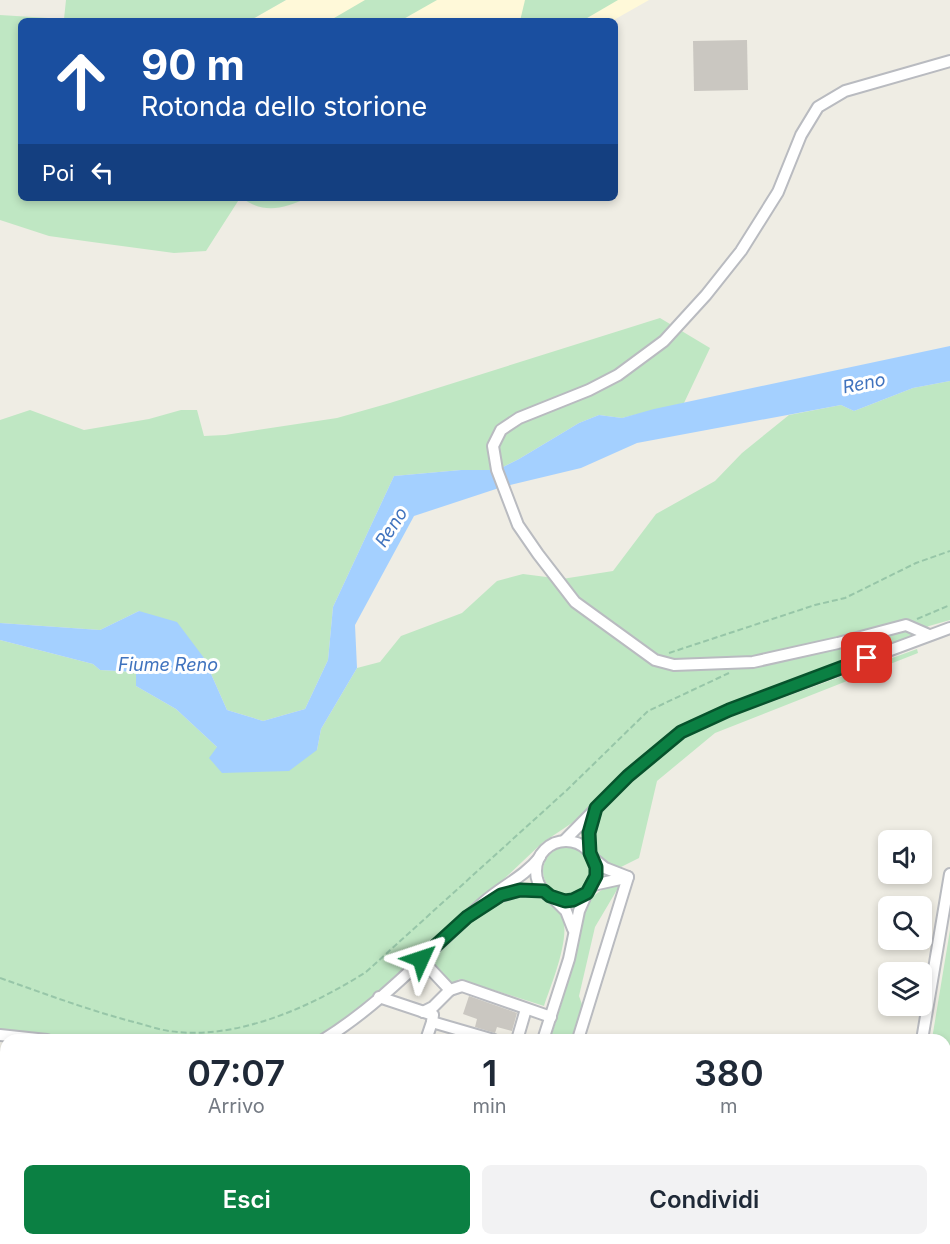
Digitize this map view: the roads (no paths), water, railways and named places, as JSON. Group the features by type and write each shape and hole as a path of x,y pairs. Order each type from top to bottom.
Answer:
{"street":[{"path":"928,636 906,625 838,644 753,662 674,665 655,660 575,602 518,525 502,487 493,446 501,430 519,418 590,390 618,375 664,341 706,295 741,251 778,192 801,135 818,107 845,90 950,61"},
{"path":"332,1034 379,997 493,895 531,868 550,846 564,841 658,749 681,732 703,720 950,628"},
{"path":"545,1034 569,959 579,911 596,876 589,833 596,808"},
{"path":"564,841 579,843 605,868 628,878"},
{"path":"540,857 537,874 547,894 566,911 574,934"},
{"path":"923,1034 950,874"},
{"path":"467,917 509,892 520,890 547,894 565,901 573,900 590,889 628,878"},
{"path":"580,1034 628,878"},
{"path":"421,959 450,990"},
{"path":"423,1012 434,1007 450,990 462,986 551,1017"},
{"path":"379,997 433,1015 428,1034"},
{"path":"519,1034 526,1009"},
{"path":"432,1022 473,1034"}],"water":[{"name":"Fiume Reno","path":"950,346 950,381 913,388 854,411 841,405 637,443 581,468 502,487 414,516 355,625 357,668 321,729 317,750 289,771 222,773 209,758 217,747 176,709 136,686 136,672 100,670 93,664 0,640 0,623 100,630 139,611 177,622 204,658 227,710 263,721 305,709 328,660 333,607 394,476 461,470 497,470 579,423 599,415 622,418 654,409"}],"water label":[{"name":"Reno","path":"864,383"},
{"name":"Reno","path":"391,527"}]}
